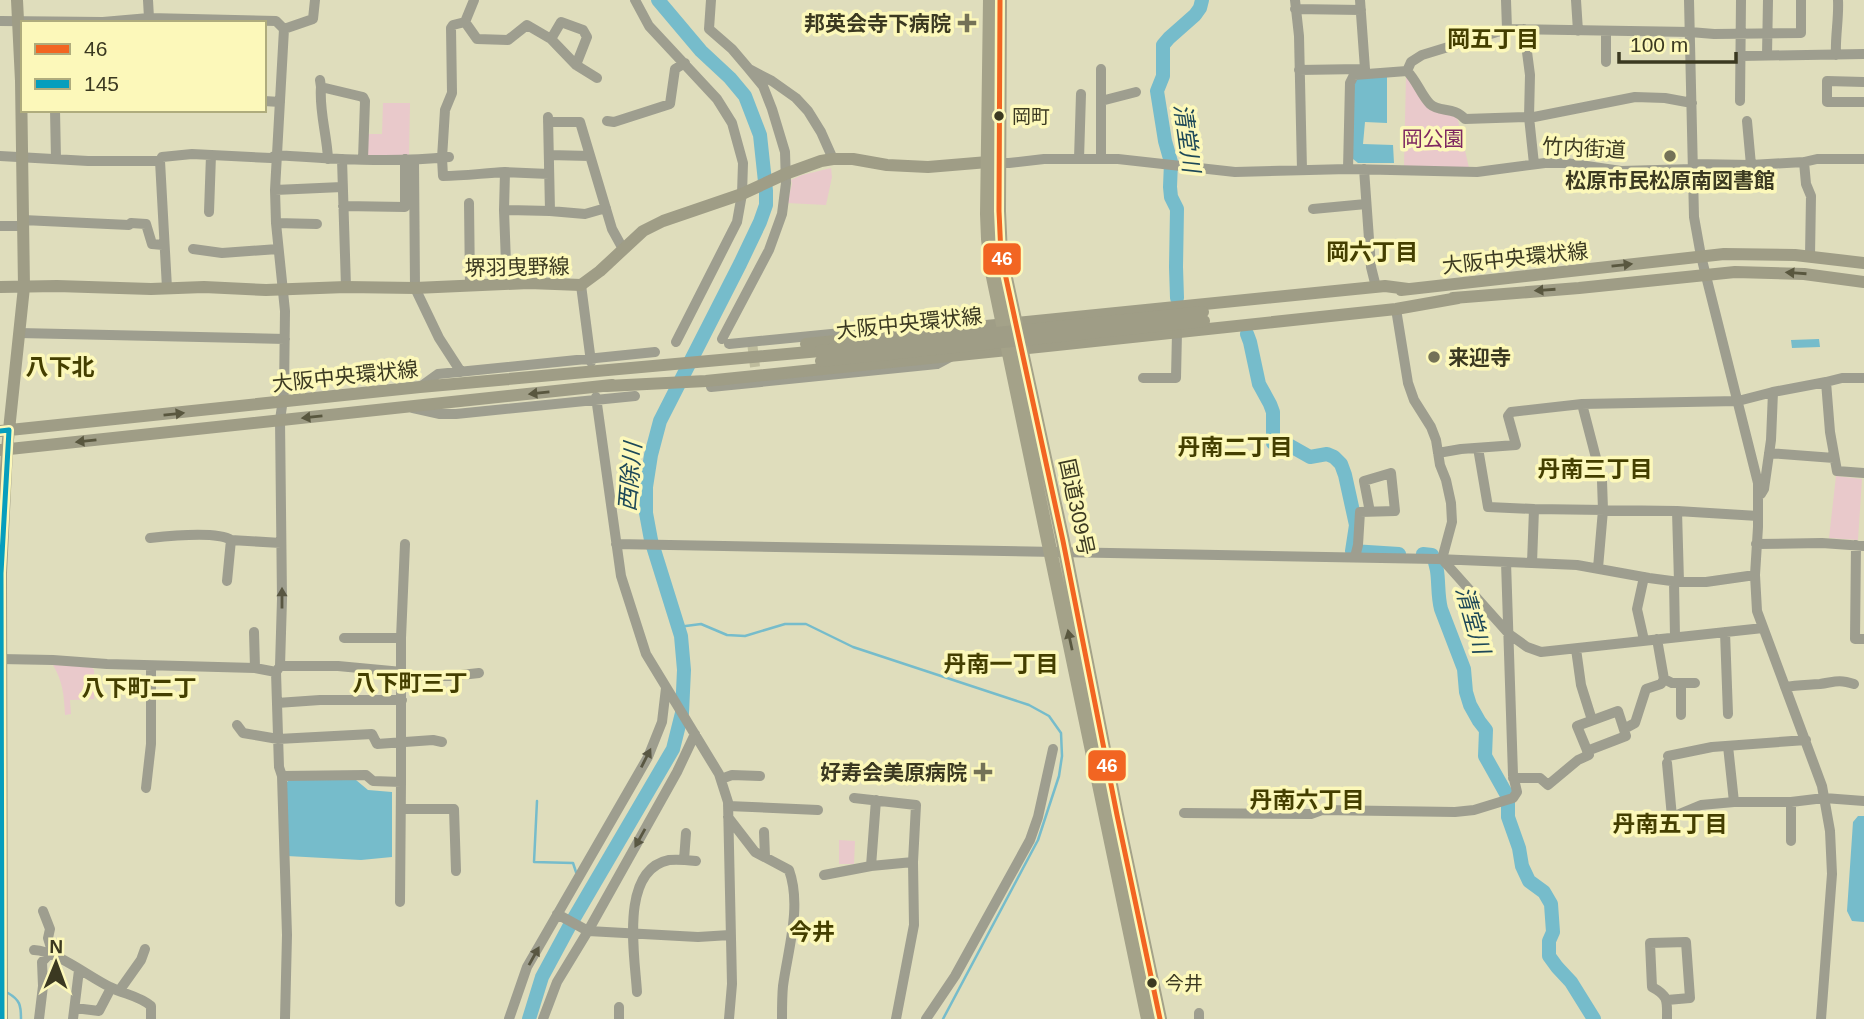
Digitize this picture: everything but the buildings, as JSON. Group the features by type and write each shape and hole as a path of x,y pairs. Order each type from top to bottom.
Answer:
{"highway":[{"name":"国道309号","path":"990,0 993,162 1010,323 1160,1019"},
{"name":"国道309号","path":"993,162 1000,0"},
{"name":"国道309号","path":"1058,551 1148,1019"}],"main road":[{"path":"17,0 21,66"},
{"path":"2,1019 1,573 4,431 24,288 22,112"},
{"name":"堺羽曳野線","path":"0,287 204,287 245,290 581,285 643,231 821,161 853,159 887,165 928,167 993,162"},
{"name":"大阪中央環状線","path":"1204,317 1408,289 1701,256 1749,253 1810,256 1864,263"},
{"name":"大阪中央環状線","path":"703,368 1204,317 1458,298 1705,274 1782,272 1864,282"},
{"path":"664,372 936,331 1385,286 1408,289"},
{"path":"664,372 953,355 1396,309 1458,298"},
{"name":"大阪中央環状線","path":"4,431 605,369 664,372"},
{"name":"大阪中央環状線","path":"4,450 607,386 664,372"}],"street":[{"path":"148,0 149,18"},
{"path":"284,29 313,19 315,0"},
{"path":"465,22 474,0"},
{"path":"635,0 649,26 717,99 732,123 743,163 744,193 737,222 676,342"},
{"path":"711,0 709,29 732,49 763,86 785,152 782,214 769,250 725,342 913,326 936,331"},
{"path":"1506,0 1507,29"},
{"path":"1576,0 1578,31"},
{"path":"1689,0 1694,217 1705,274 1758,483 1755,575 1757,611 1822,786 1830,831 1832,874 1821,1019"},
{"path":"1740,101 1741,0"},
{"path":"1767,55 1768,0"},
{"path":"1407,71 1411,62 1422,55 1507,29 1714,34 1801,33 1801,0"},
{"path":"1836,55 1838,0"},
{"path":"993,162 1101,159 1147,161 1235,172 1302,170 1299,36 1295,5 1360,5 1364,69"},
{"path":"114,21 149,18 276,21 284,29 275,190 278,249 284,289 285,339 280,420 282,599 277,703 287,935 285,1019"},
{"path":"0,21 21,21"},
{"path":"465,22 477,39 508,40 527,25 551,39 576,65 597,78"},
{"path":"465,22 451,28 452,93 445,110 446,158 443,176 505,172 549,174"},
{"path":"551,39 561,22 583,30 587,37 576,65"},
{"path":"1524,29 1530,75 1529,118 1534,164"},
{"path":"1606,32 1606,62"},
{"path":"1741,56 1864,54"},
{"path":"607,121 614,122 670,104 674,69 685,64"},
{"path":"749,69 772,80 796,98 821,132 833,159"},
{"path":"1101,69 1101,159"},
{"path":"1299,70 1376,69 1386,72"},
{"path":"1407,71 1430,104 1459,112 1465,118 1529,118 1635,97 1665,98 1692,103"},
{"path":"1348,169 1350,83 1354,75 1407,71"},
{"path":"1864,82 1827,81 1826,102 1864,102"},
{"path":"328,159 321,110 321,83 365,100 363,159"},
{"path":"1101,101 1136,92"},
{"path":"1079,159 1081,94"},
{"path":"266,102 280,102"},
{"path":"55,112 56,159"},
{"path":"550,211 548,119 580,122 612,229 623,249"},
{"path":"1747,121 1751,165"},
{"path":"0,156 95,161 160,160 192,154 328,159 446,158"},
{"path":"209,212 212,155"},
{"path":"549,155 590,156"},
{"path":"342,159 346,287"},
{"name":"竹内街道","path":"1302,170 1491,171 1534,164 1566,163 1621,171 1804,162 1817,159 1864,159"},
{"path":"160,160 166,288"},
{"path":"343,206 405,207 410,160"},
{"path":"410,160 415,288 439,338 461,372"},
{"path":"1804,162 1811,195 1810,256"},
{"path":"1364,169 1371,267 1377,287"},
{"path":"505,172 506,263"},
{"path":"275,190 342,187"},
{"path":"469,203 470,286"},
{"path":"1313,209 1366,204"},
{"path":"504,210 584,214 606,208"},
{"path":"0,226 24,223 146,223 152,244 163,245"},
{"path":"276,223 317,224"},
{"path":"193,250 222,253 278,249"},
{"path":"581,285 591,360"},
{"path":"1396,309 1408,383 1414,400 1431,427 1451,503 1452,522 1437,559"},
{"path":"1143,378 1177,378 1177,332"},
{"path":"19,333 285,339"},
{"path":"420,387 438,374 655,352"},
{"path":"710,387 937,364 953,355"},
{"path":"1438,453 1516,445 1508,416 1511,412 1582,404 1738,401 1828,380 1864,378"},
{"path":"1826,382 1830,432 1837,471 1864,473"},
{"path":"1759,498 1764,489 1769,453 1773,392"},
{"path":"408,407 440,414 456,414 635,396"},
{"path":"596,398 621,576 646,654 721,779 728,806 732,984 729,1019"},
{"path":"1582,404 1602,481 1603,510 1598,568"},
{"path":"1478,447 1489,507 1678,511 1758,516"},
{"path":"1769,453 1834,458"},
{"path":"1356,553 1360,512 1370,512 1395,511 1391,473 1364,481 1370,512"},
{"path":"1532,563 1534,509"},
{"path":"1675,637 1678,511"},
{"path":"150,538 218,536 231,540 281,543"},
{"path":"228,581 231,540"},
{"path":"401,902 401,638 405,544"},
{"path":"616,544 1356,553 1577,565 1676,581 1706,582 1755,575"},
{"path":"1756,544 1860,545 1855,639 1864,639"},
{"path":"1437,559 1509,634 1527,647 1541,652 1763,628"},
{"path":"1184,813 1311,814 1322,810 1455,812 1474,810 1513,798 1517,792 1513,778 1506,562"},
{"path":"1644,577 1637,609 1644,640"},
{"path":"254,632 255,668"},
{"path":"1725,632 1728,714"},
{"path":"344,638 401,638"},
{"path":"1623,729 1635,723 1646,689 1661,684 1664,679 1657,639"},
{"path":"1576,649 1581,685 1592,720"},
{"path":"1,659 278,669 338,666 402,674 452,676 479,673"},
{"path":"146,788 151,744 151,666"},
{"path":"1664,679 1672,683 1696,683"},
{"path":"1785,687 1836,680 1854,684"},
{"path":"1681,683 1681,715"},
{"path":"509,1019 527,967 559,916 648,757 662,722 668,691"},
{"path":"277,703 402,699"},
{"path":"1513,778 1540,778 1548,785 1578,760 1589,755 1587,751 1577,726 1618,711 1626,736 1587,751"},
{"path":"237,725 243,733 278,738 372,734 377,744 433,740 442,742"},
{"path":"543,1019 557,982 677,772 694,733"},
{"path":"1806,740 1712,747 1668,759 1672,817 1702,805 1734,802 1824,799 1864,801"},
{"path":"1728,746 1734,802"},
{"path":"926,1019 955,976 1030,840 1038,817 1053,749"},
{"path":"282,776 366,775 373,781 401,782"},
{"path":"721,779 732,775 760,776"},
{"path":"854,798 916,804 914,925 896,1019"},
{"path":"871,866 876,800"},
{"path":"1791,802 1791,841"},
{"path":"728,806 818,810"},
{"path":"401,809 454,809 456,871"},
{"path":"728,817 755,852 789,870 794,882 794,909 783,989 782,1019"},
{"path":"764,832 765,857"},
{"path":"684,860 686,833"},
{"path":"637,992 633,911 644,879 652,868 667,860 696,861"},
{"path":"824,874 913,862"},
{"path":"39,1019 43,986 42,962 52,951 48,938 50,929 43,911"},
{"path":"559,916 586,930 698,937 730,935"},
{"path":"1667,1000 1690,998 1686,942 1650,943 1652,987 1664,994 1667,1000 1667,1019"},
{"path":"75,1008 99,1011 141,960 145,949"},
{"path":"34,950 50,954 115,989 146,1002 151,1006 151,1019"},
{"path":"73,1019 79,970"},
{"path":"619,1007 619,1019"}],"green space":[{"name":"岡公園","path":"1406,75 1421,96 1449,111 1458,120 1469,168 1404,166"},
{"path":"383,103 410,103 409,155 366,155 367,134 382,134"},
{"path":"831,168 832,177 826,205 787,203 791,180"},
{"path":"1836,476 1862,479 1858,540 1829,538"},
{"path":"53,665 91,666 94,670 94,699 70,700 71,714 65,715 62,689"},
{"path":"839,840 855,841 854,864 839,864"}],"water":[{"path":"1387,76 1387,123 1365,122 1363,144 1393,145 1394,163 1358,163 1353,159 1353,84 1357,79"},
{"path":"1819,339 1820,347 1792,348 1791,340"},
{"path":"289,780 356,780 368,790 392,792 392,857 361,860 287,856 286,783"},
{"path":"1858,816 1864,816 1864,922 1852,921 1847,911 1853,822"}],"waterway":[{"name":"西除川","path":"529,1019 542,977 673,749 682,713 684,670 681,636 651,540 646,513 646,487 651,455 660,421 740,264 766,205 760,135 745,96 701,51 658,0"},
{"name":"清堂川","path":"1177,298 1177,209 1171,197 1171,162 1157,91 1163,76 1163,45 1195,15 1202,0"},
{"name":"清堂川","path":"1247,334 1259,384 1273,412 1273,443 1287,444 1310,457 1327,454 1334,457 1341,464 1345,475 1356,525 1352,551 1399,554"},
{"name":"清堂川","path":"1423,554 1432,555 1435,561 1441,609 1464,669 1470,705 1486,730 1485,756 1508,797 1508,817 1522,866 1529,881 1544,892 1551,904 1553,932 1549,941 1549,956 1571,982 1594,1019"},
{"path":"678,627 701,624 727,635 745,636 785,624 806,624 853,647 1029,705 1049,716 1061,733 1059,776 1038,840 943,1019"},
{"path":"537,801 534,862 573,863 576,872"},
{"path":"8,993 19,1003 21,1019"}],"tunnel":[{"path":"752,342 757,383"}],"transit line":[{"name":"46","path":"1000,0 1001,255 1063,541 1160,1019"},
{"name":"145","path":"0,431 9,430 1,573 2,1019"}],"place":[{"name":"邦英会寺下病院","path":"967,23"},
{"name":"岡町","path":"999,116"},
{"name":"松原市民松原南図書館","path":"1670,156"},
{"name":"来迎寺","path":"1434,357"},
{"name":"好寿会美原病院","path":"983,772"},
{"name":"今井","path":"1152,983"}],"district":[{"name":"岡五丁目","path":"1493,39"},
{"name":"岡六丁目","path":"1372,252"},
{"name":"八下北","path":"60,367"},
{"name":"丹南二丁目","path":"1235,447"},
{"name":"丹南三丁目","path":"1595,469"},
{"name":"丹南一丁目","path":"1001,664"},
{"name":"八下町三丁","path":"410,683"},
{"name":"八下町二丁","path":"139,688"},
{"name":"丹南六丁目","path":"1307,800"},
{"name":"丹南五丁目","path":"1670,824"},
{"name":"今井","path":"812,932"}]}
